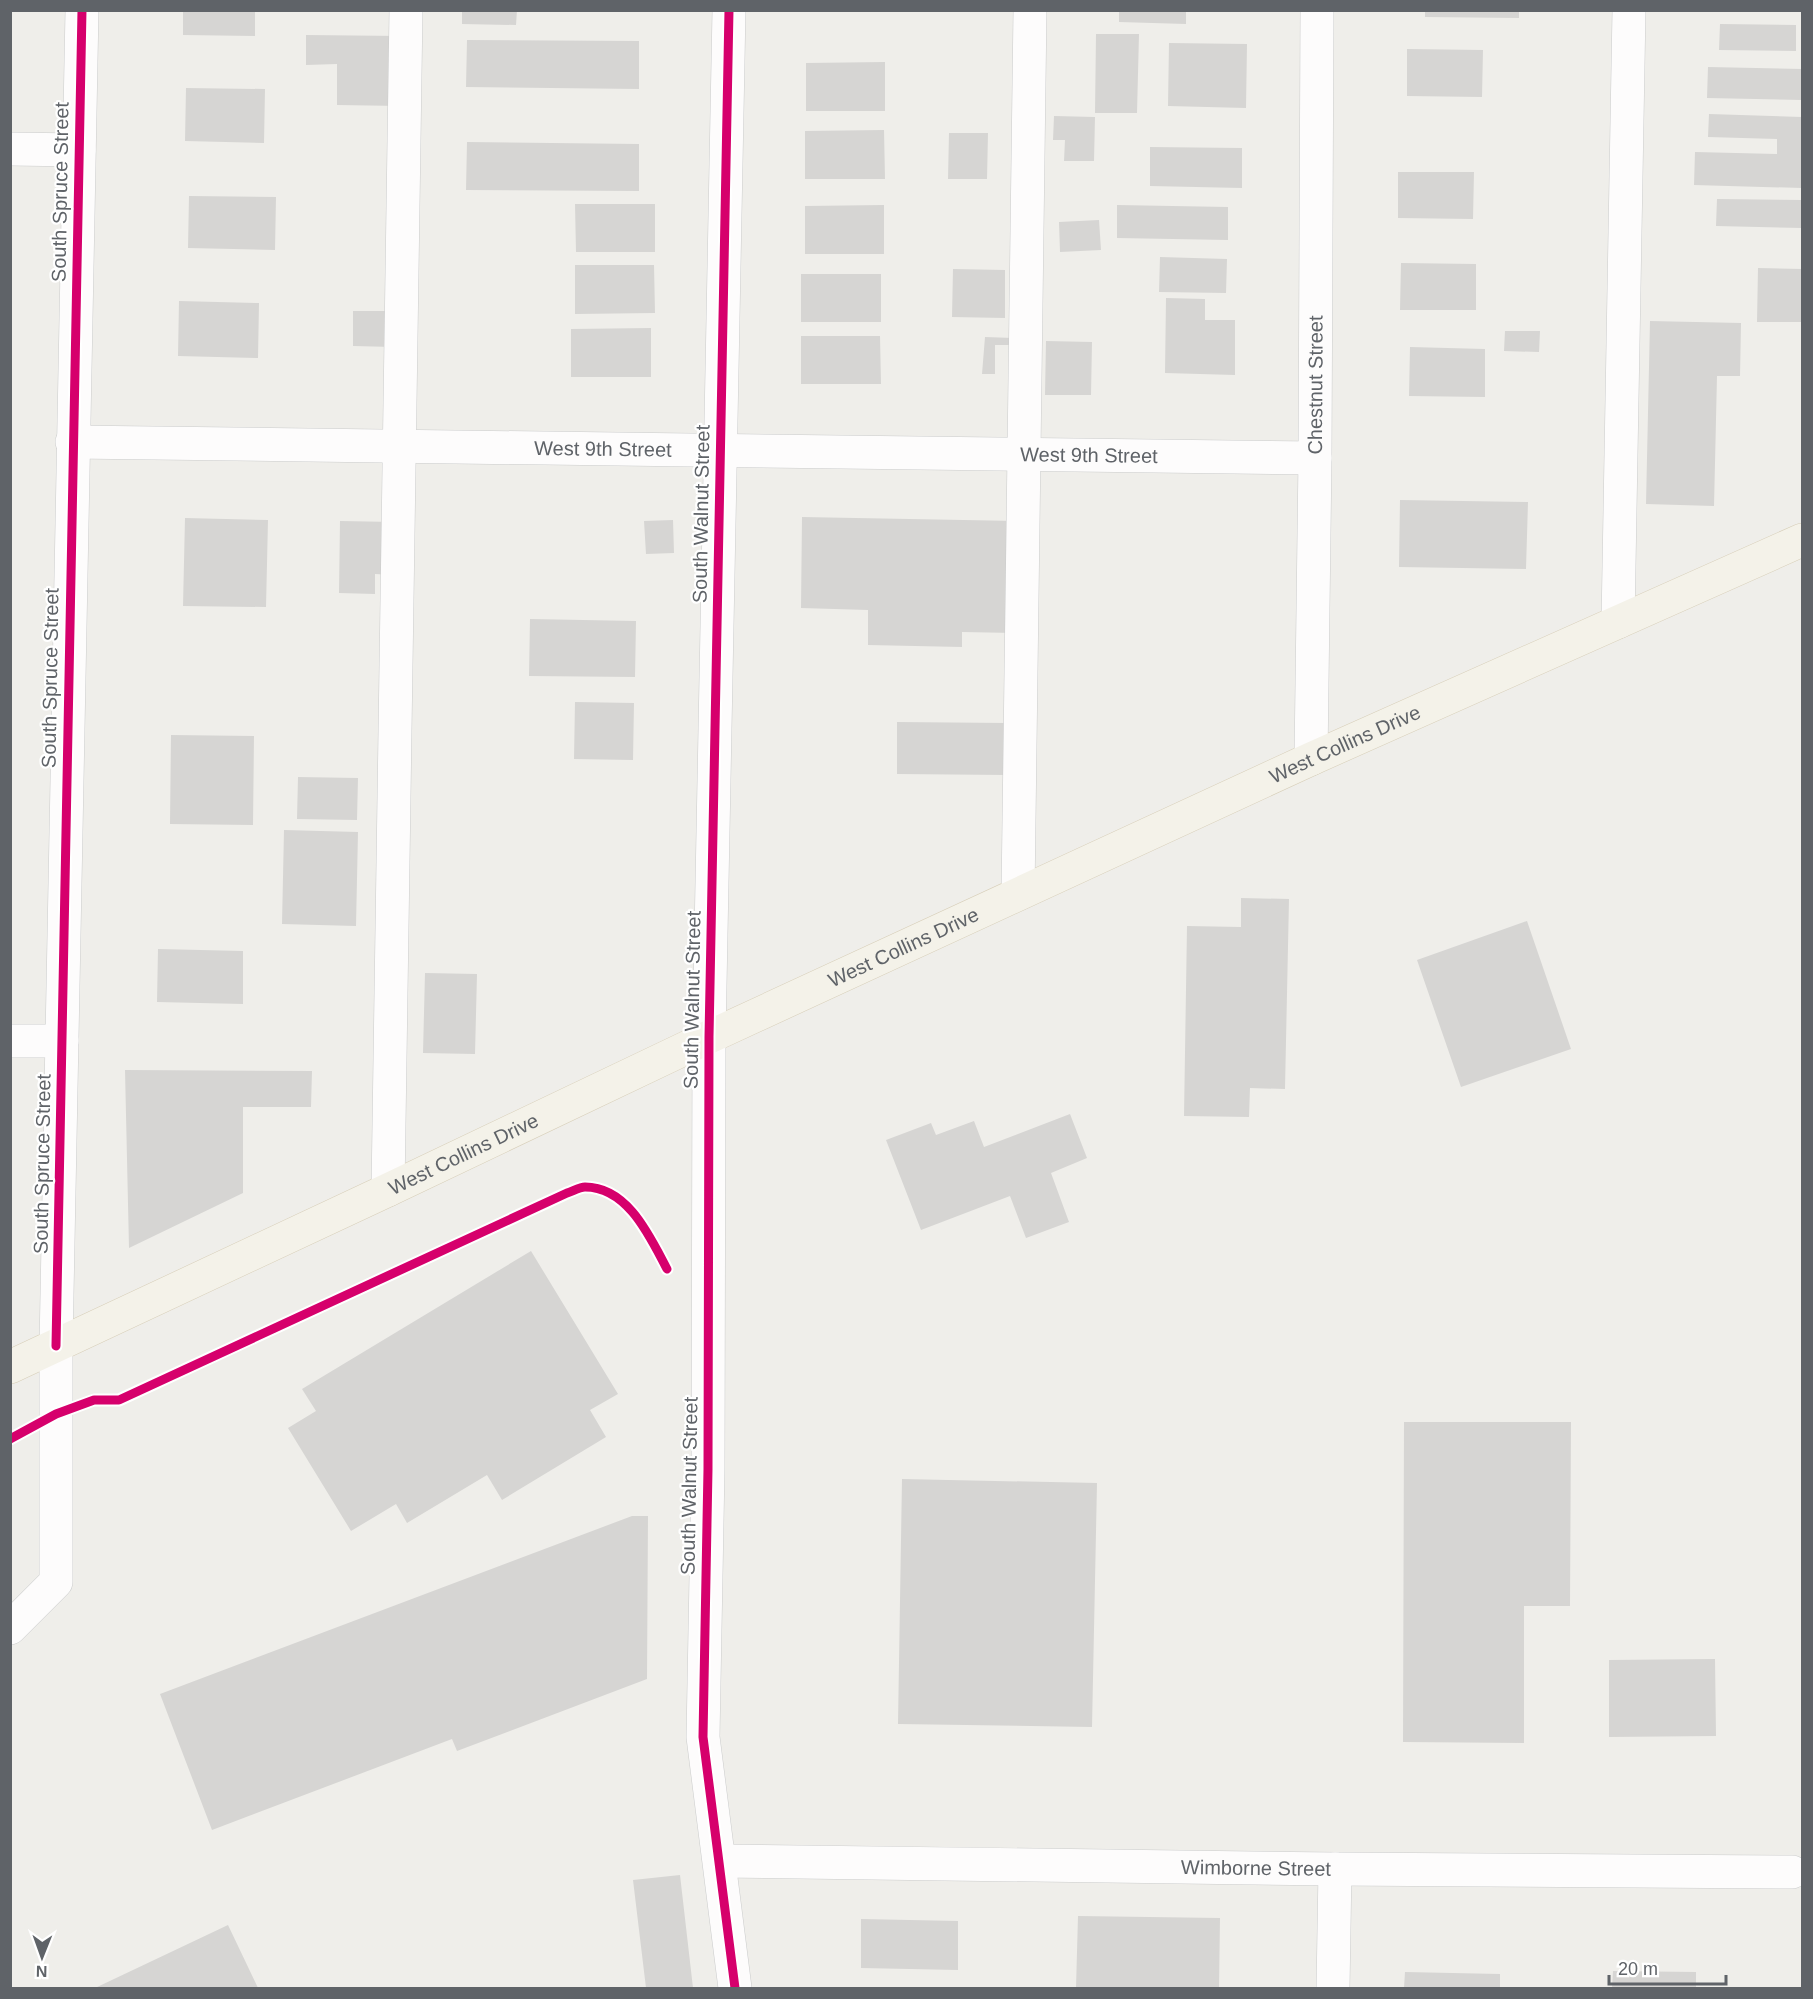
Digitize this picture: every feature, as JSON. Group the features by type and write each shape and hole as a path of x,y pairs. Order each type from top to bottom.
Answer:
{"main road":[{"name":"West Collins Drive","path":"10,1367 388,1190 709,1036 1311,759 1803,540"}],"street":[{"name":"South Spruce Street","path":"10,1628 56,1582 56,1346 82,10"},
{"path":"388,1190 406,10"},
{"name":"South Walnut Street","path":"729,10 709,1036 708,1469 703,1737 735,1989"},
{"path":"1018,894 1030,10"},
{"name":"Chestnut Street","path":"1311,759 1317,10"},
{"path":"1618,622 1629,10"},
{"path":"10,149 79,150"},
{"name":"West 9th Street","path":"72,442 1315,458"},
{"path":"10,1041 62,1041"},
{"name":"Wimborne Street","path":"720,1861 1792,1872"},
{"path":"1334,1989 1335,1869"}],"building":[{"path":"183,10 255,10 255,36 183,35"},
{"path":"462,10 517,10 516,25 462,24"},
{"path":"1119,10 1186,10 1186,24 1119,22"},
{"path":"1425,10 1519,10 1519,18 1425,17"},
{"path":"1720,24 1796,25 1796,51 1719,50"},
{"path":"1096,34 1139,34 1137,113 1095,113"},
{"path":"306,35 401,36 401,106 337,105 337,64 306,65"},
{"path":"467,40 639,41 639,89 466,87"},
{"path":"1169,43 1247,44 1246,108 1168,106"},
{"path":"1407,49 1483,50 1482,97 1407,96"},
{"path":"885,62 885,111 806,111 806,63"},
{"path":"1708,67 1802,69 1802,100 1707,98"},
{"path":"186,88 265,89 264,143 185,141"},
{"path":"1709,114 1802,117 1802,188 1694,185 1695,152 1777,154 1777,139 1708,137"},
{"path":"1054,116 1095,117 1094,161 1064,161 1065,140 1053,140"},
{"path":"884,130 885,179 805,179 805,131"},
{"path":"949,133 988,133 987,179 948,179"},
{"path":"467,142 639,144 639,191 466,190"},
{"path":"1150,147 1242,148 1242,188 1150,186"},
{"path":"1398,172 1474,172 1473,219 1398,218"},
{"path":"189,196 276,197 275,250 188,248"},
{"path":"1717,199 1802,200 1802,228 1716,226"},
{"path":"575,204 655,204 655,252 576,252"},
{"path":"884,205 884,254 805,254 805,206"},
{"path":"1117,205 1228,207 1228,240 1117,238"},
{"path":"1099,220 1101,250 1060,252 1059,222"},
{"path":"1160,257 1227,259 1226,293 1159,292"},
{"path":"1401,263 1476,264 1476,310 1400,310"},
{"path":"575,265 654,265 655,313 575,314"},
{"path":"1758,268 1802,269 1802,322 1757,322"},
{"path":"953,269 1005,270 1005,318 952,317"},
{"path":"801,274 881,274 881,322 801,322"},
{"path":"1166,298 1205,299 1205,320 1235,320 1235,375 1165,373"},
{"path":"179,301 259,303 258,358 178,356"},
{"path":"353,311 395,311 394,347 353,346"},
{"path":"1650,321 1741,323 1740,376 1717,376 1714,506 1646,504"},
{"path":"651,328 651,377 571,377 571,329"},
{"path":"1505,331 1540,331 1539,352 1504,351"},
{"path":"801,336 880,336 881,384 801,384"},
{"path":"985,337 1013,338 1013,345 995,345 995,374 982,374"},
{"path":"1046,341 1092,342 1091,395 1045,395"},
{"path":"1410,347 1485,349 1485,397 1409,396"},
{"path":"1400,500 1528,502 1526,569 1399,567"},
{"path":"802,517 1017,521 1015,633 962,632 962,647 868,645 868,610 801,608"},
{"path":"185,518 268,520 266,607 183,606"},
{"path":"673,520 674,553 646,554 644,521"},
{"path":"340,521 395,522 394,575 375,574 375,594 339,593"},
{"path":"530,619 636,621 635,677 529,676"},
{"path":"575,702 634,703 633,760 574,759"},
{"path":"897,722 1007,723 1007,775 897,774"},
{"path":"171,735 254,736 253,825 170,824"},
{"path":"298,777 358,778 357,820 297,819"},
{"path":"284,830 358,832 356,926 282,924"},
{"path":"1241,898 1289,899 1285,1089 1250,1088 1249,1117 1184,1116 1187,926 1241,927"},
{"path":"1527,921 1571,1049 1461,1087 1417,960"},
{"path":"158,949 243,951 243,1004 157,1002"},
{"path":"425,973 477,974 475,1054 423,1053"},
{"path":"125,1070 312,1071 311,1107 243,1107 243,1193 129,1248"},
{"path":"1070,1114 1087,1158 1051,1173 1069,1222 1026,1238 1010,1196 921,1230 886,1140 931,1123 936,1135 974,1121 984,1147"},
{"path":"531,1251 618,1394 590,1410 606,1437 502,1500 487,1475 407,1523 396,1504 351,1531 288,1428 316,1411 302,1389"},
{"path":"1404,1422 1571,1422 1570,1606 1524,1606 1524,1743 1403,1742"},
{"path":"902,1479 1097,1483 1092,1727 898,1724"},
{"path":"632,1516 648,1516 647,1679 457,1751 452,1739 212,1830 160,1694"},
{"path":"1715,1659 1716,1736 1609,1737 1609,1660"},
{"path":"680,1875 693,1988 646,1988 633,1880"},
{"path":"1078,1916 1220,1918 1219,1988 1076,1988"},
{"path":"861,1919 958,1921 958,1970 861,1968"},
{"path":"228,1925 258,1988 95,1988"},
{"path":"1613,1971 1696,1972 1696,1988 1612,1988"},
{"path":"1405,1972 1500,1974 1500,1988 1404,1988"}],"cycle path":[{"path":"56,1346 82,10"},
{"path":"729,10 709,1037 708,1469 703,1737 735,1988"},
{"path":"10,1439 56,1414 94,1400 119,1400 581,1188 600,1189 614,1195 625,1205 645,1229 667,1269"}]}
